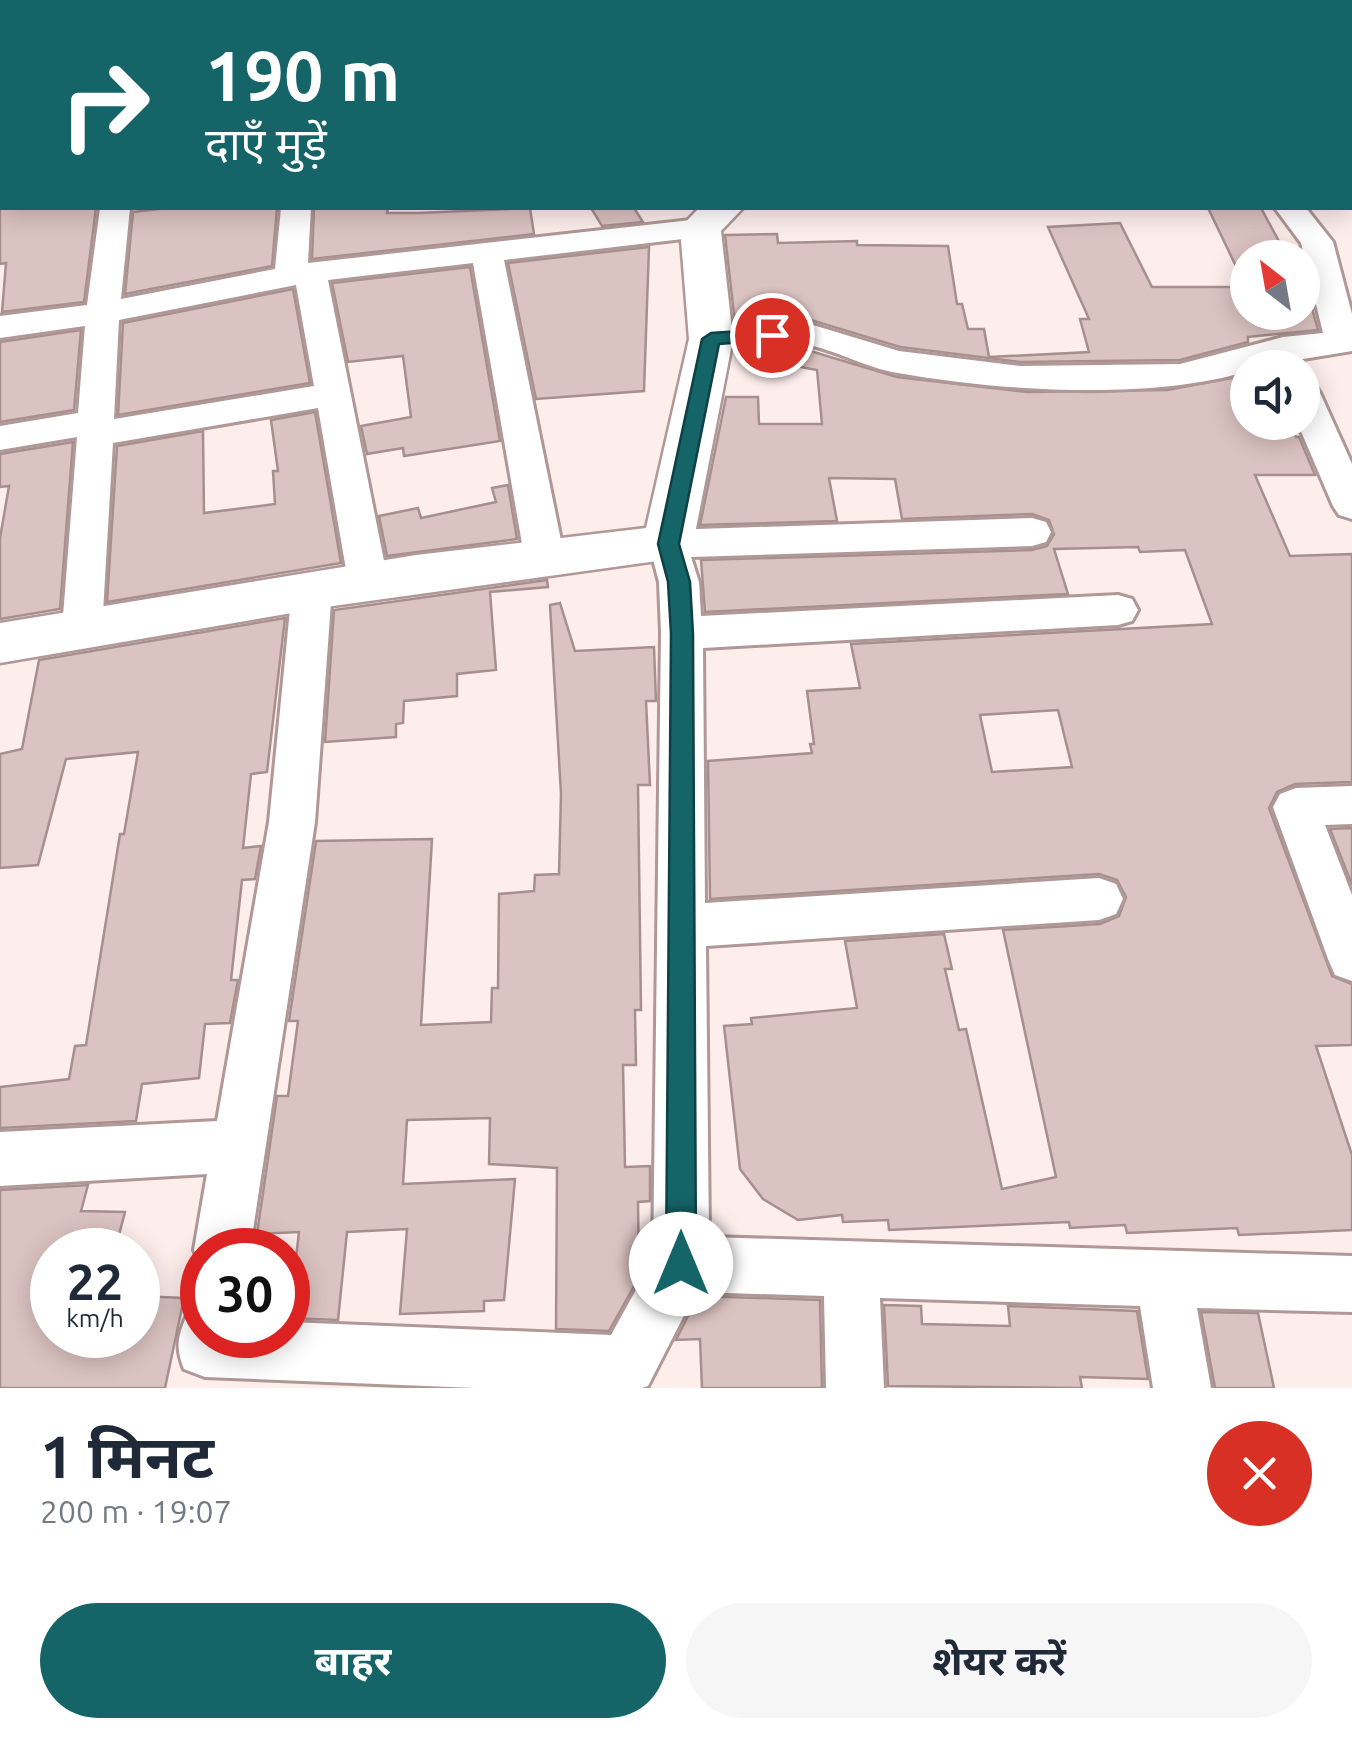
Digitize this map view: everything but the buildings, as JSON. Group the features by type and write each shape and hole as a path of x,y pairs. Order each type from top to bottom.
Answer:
{"street":[{"path":"82,629 114,210"},
{"path":"296,210 300,274 333,394 368,581"},
{"path":"1292,210 1317,242 1347,340 1314,350"},
{"path":"0,327 103,313 300,274 487,254 712,218 711,339 668,544 679,582 682,634 681,1264 627,1365 545,1375 310,1356"},
{"path":"487,254 544,555"},
{"path":"711,339 803,333 896,362 1020,377 1180,374 1230,365"},
{"path":"0,438 333,394"},
{"path":"1320,434 1352,506"},
{"path":"0,643 312,589 544,555 668,544 1032,532"},
{"path":"226,1228 292,822 312,589"},
{"path":"682,634 1118,610"},
{"path":"1352,805 1296,807 1352,959"},
{"path":"679,926 1099,899"},
{"path":"0,1159 241,1146"},
{"path":"681,1264 1352,1284"},
{"path":"851,1268 855,1388"},
{"path":"1164,1277 1182,1388"}],"route":[{"path":"681,1264 682,634 679,582 668,544 711,339 772,335"}]}
